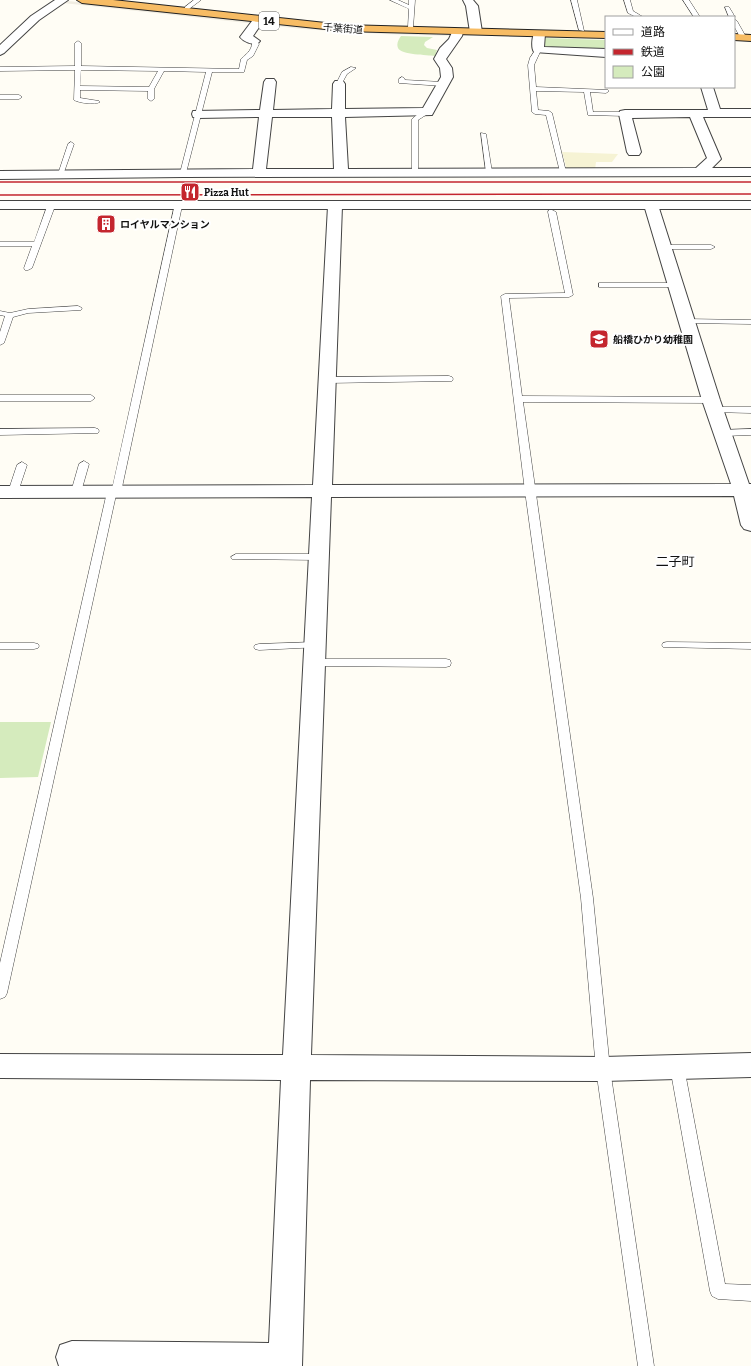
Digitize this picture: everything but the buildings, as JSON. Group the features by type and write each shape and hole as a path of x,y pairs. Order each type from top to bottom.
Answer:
{"highway":[{"name":"千葉街道","path":"86,0 317,26 385,30 605,35"}],"street":[{"path":"0,51 5,41 35,18 63,0"},
{"path":"468,0 472,6 476,32"},
{"path":"254,42 246,36 256,23"},
{"path":"198,114 427,112 447,77 446,68 440,59 443,51 456,38 457,32"},
{"path":"539,34 538,50 605,53"},
{"path":"258,173 270,82"},
{"path":"339,84 338,113 341,172"},
{"path":"707,88 715,113"},
{"path":"694,113 714,159 700,172"},
{"path":"634,152 625,114 751,113"},
{"path":"0,175 341,172 751,172"},
{"path":"0,205 751,205"},
{"path":"651,205 722,433 746,490 751,525"},
{"path":"72,1357 285,1363 296,1068 316,654 335,206"},
{"path":"6,492 746,490"},
{"path":"0,1066 604,1069 751,1065"}],"lane":[{"path":"187,8 198,0"},
{"path":"393,0 411,8"},
{"path":"411,27 412,0"},
{"path":"574,0 582,30"},
{"path":"627,0 630,12 638,16"},
{"path":"686,0 696,16"},
{"path":"727,8 731,16"},
{"path":"735,23 742,37"},
{"path":"0,69 78,68 242,71 244,59 251,56 256,44 254,42"},
{"path":"78,43 78,100 97,102"},
{"path":"538,50 531,65 535,112 549,113 563,172"},
{"path":"339,84 344,73 353,68"},
{"path":"150,99 151,89 162,70"},
{"path":"183,173 209,71"},
{"path":"402,79 401,82 443,84"},
{"path":"78,88 151,89"},
{"path":"533,89 606,91"},
{"path":"588,90 590,114 625,114"},
{"path":"0,97 19,96"},
{"path":"415,172 415,119 427,112"},
{"path":"483,134 489,172"},
{"path":"61,174 66,163 65,159 71,144"},
{"path":"28,268 52,206"},
{"path":"0,993 178,206"},
{"path":"552,212 569,295 505,296 530,491 587,898 604,1069 646,1366"},
{"path":"0,244 37,244"},
{"path":"664,247 711,247"},
{"path":"602,285 676,285"},
{"path":"0,313 10,315 28,311 78,308"},
{"path":"0,343 10,315"},
{"path":"687,321 751,322"},
{"path":"327,380 449,379"},
{"path":"0,398 91,398"},
{"path":"518,400 713,405 751,410"},
{"path":"0,432 95,431"},
{"path":"722,433 751,432"},
{"path":"76,492 84,464"},
{"path":"6,492 22,465"},
{"path":"236,557 319,556"},
{"path":"667,645 751,646"},
{"path":"0,646 34,646"},
{"path":"259,647 316,654 446,662"},
{"path":"677,1067 718,1291 751,1293"}],"shaded area":[{"path":"68,1 298,26 453,36 381,34 302,29 63,3"},
{"path":"562,152 618,154 612,162 596,162 595,170 567,170"}],"green space":[{"path":"401,36 433,37 425,42 424,45 427,48 437,50 435,56 409,53 400,50 397,44"},
{"path":"545,38 605,40 605,51 544,47"},
{"path":"0,722 51,722 38,777 0,778"}],"railway":[{"path":"0,182 751,182"},
{"path":"0,195 751,194"}],"place":[{"name":"Pizza Hut","path":"190,192"},
{"name":"ロイヤルマンション","path":"106,224"},
{"name":"船橋ひかり幼稚園","path":"599,339"}],"district":[{"name":"二子町","path":"675,561"}]}
